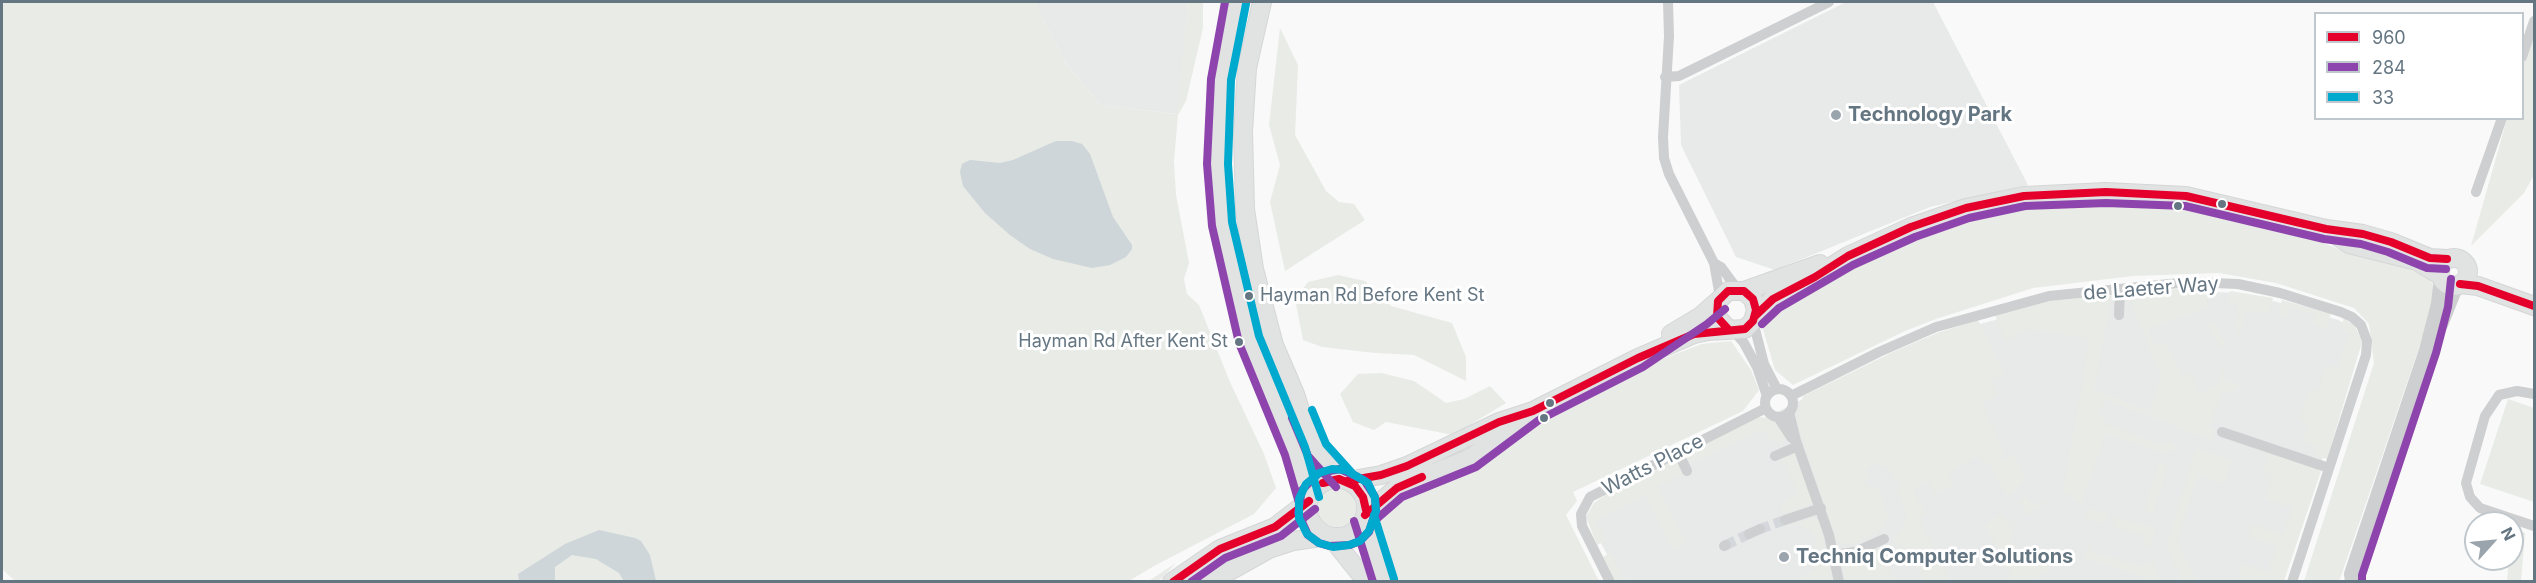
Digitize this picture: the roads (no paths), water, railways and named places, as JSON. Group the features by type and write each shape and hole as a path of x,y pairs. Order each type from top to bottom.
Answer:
{"main road":[{"path":"1236,2 1221,79 1217,164 1222,224 1245,326 1272,399 1295,451 1309,501 1311,520 1316,528 1329,536 1367,582"},
{"path":"1210,582 1269,549 1293,541 1350,534 1360,526 1365,516 1366,506 1361,492 1323,457 1308,430 1271,335 1254,269 1245,208 1243,132 1247,68 1262,2"},
{"path":"1638,358 1701,316 1728,291 1741,291 1848,256 1941,216 1991,202 2035,196 2106,192 2186,196 2326,229 2363,234 2391,242 2430,258 2452,274 2478,286 2535,306"},
{"path":"1172,582 1220,549 1275,527 1309,501 1314,490 1323,483 1333,479 1346,480 1381,475 1407,466 1499,422 1533,411 1638,358 1694,334 1744,329 1773,299 1815,277 1848,256"},
{"path":"2452,274 2498,283 2535,294"},
{"path":"1741,291 1754,302 1754,319"},
{"path":"1719,299 1717,317 1731,330"},
{"path":"1365,516 1397,488 1471,458 1533,411"},
{"path":"1365,516 1384,582"}],"street":[{"path":"1668,2 1669,36 1663,138 1666,166 1714,263 1719,299"},
{"path":"1665,77 1679,76 1828,2"},
{"path":"2524,54 2535,21"},
{"path":"2476,192 2501,120"},
{"path":"1714,263 1721,267 1741,291"},
{"path":"2353,582 2358,577 2445,311 2452,274"},
{"name":"de Laeter Way","path":"1791,396 1879,352 1936,327 2049,296 2189,282 2238,284 2280,293 2352,317 2361,325 2367,340 2366,355 2292,582"},
{"path":"2119,315 2120,289"},
{"path":"1754,319 1761,355 1777,389"},
{"path":"1731,330 1744,343 1757,367 1767,396 1766,408 1778,417 1797,443"},
{"path":"1767,396 1777,389 1791,396 1792,405 1789,412 1797,443 1821,508 1839,582"},
{"path":"2535,394 2517,391 2499,394 2485,416 2466,483 2470,497 2480,508 2535,526"},
{"name":"Watts Place","path":"1610,582 1582,526 1581,514 1590,497 1766,408"},
{"path":"1778,417 1789,412"},
{"path":"2222,432 2329,468"},
{"path":"1774,456 1797,443"},
{"path":"1678,452 1688,471"},
{"path":"1785,520 1821,508"},
{"path":"1749,534 1760,529"},
{"path":"1833,555 1856,552 1884,538"}],"tunnel":[{"path":"1760,529 1785,520"},
{"path":"1726,545 1749,534"}],"place":[{"name":"Technology Park","path":"1836,115"},
{"name":"Hayman Rd Before Kent St","path":"1249,296"},
{"name":"Hayman Rd After Kent St","path":"1239,342"},
{"name":"Techniq Computer Solutions","path":"1784,557"}]}
